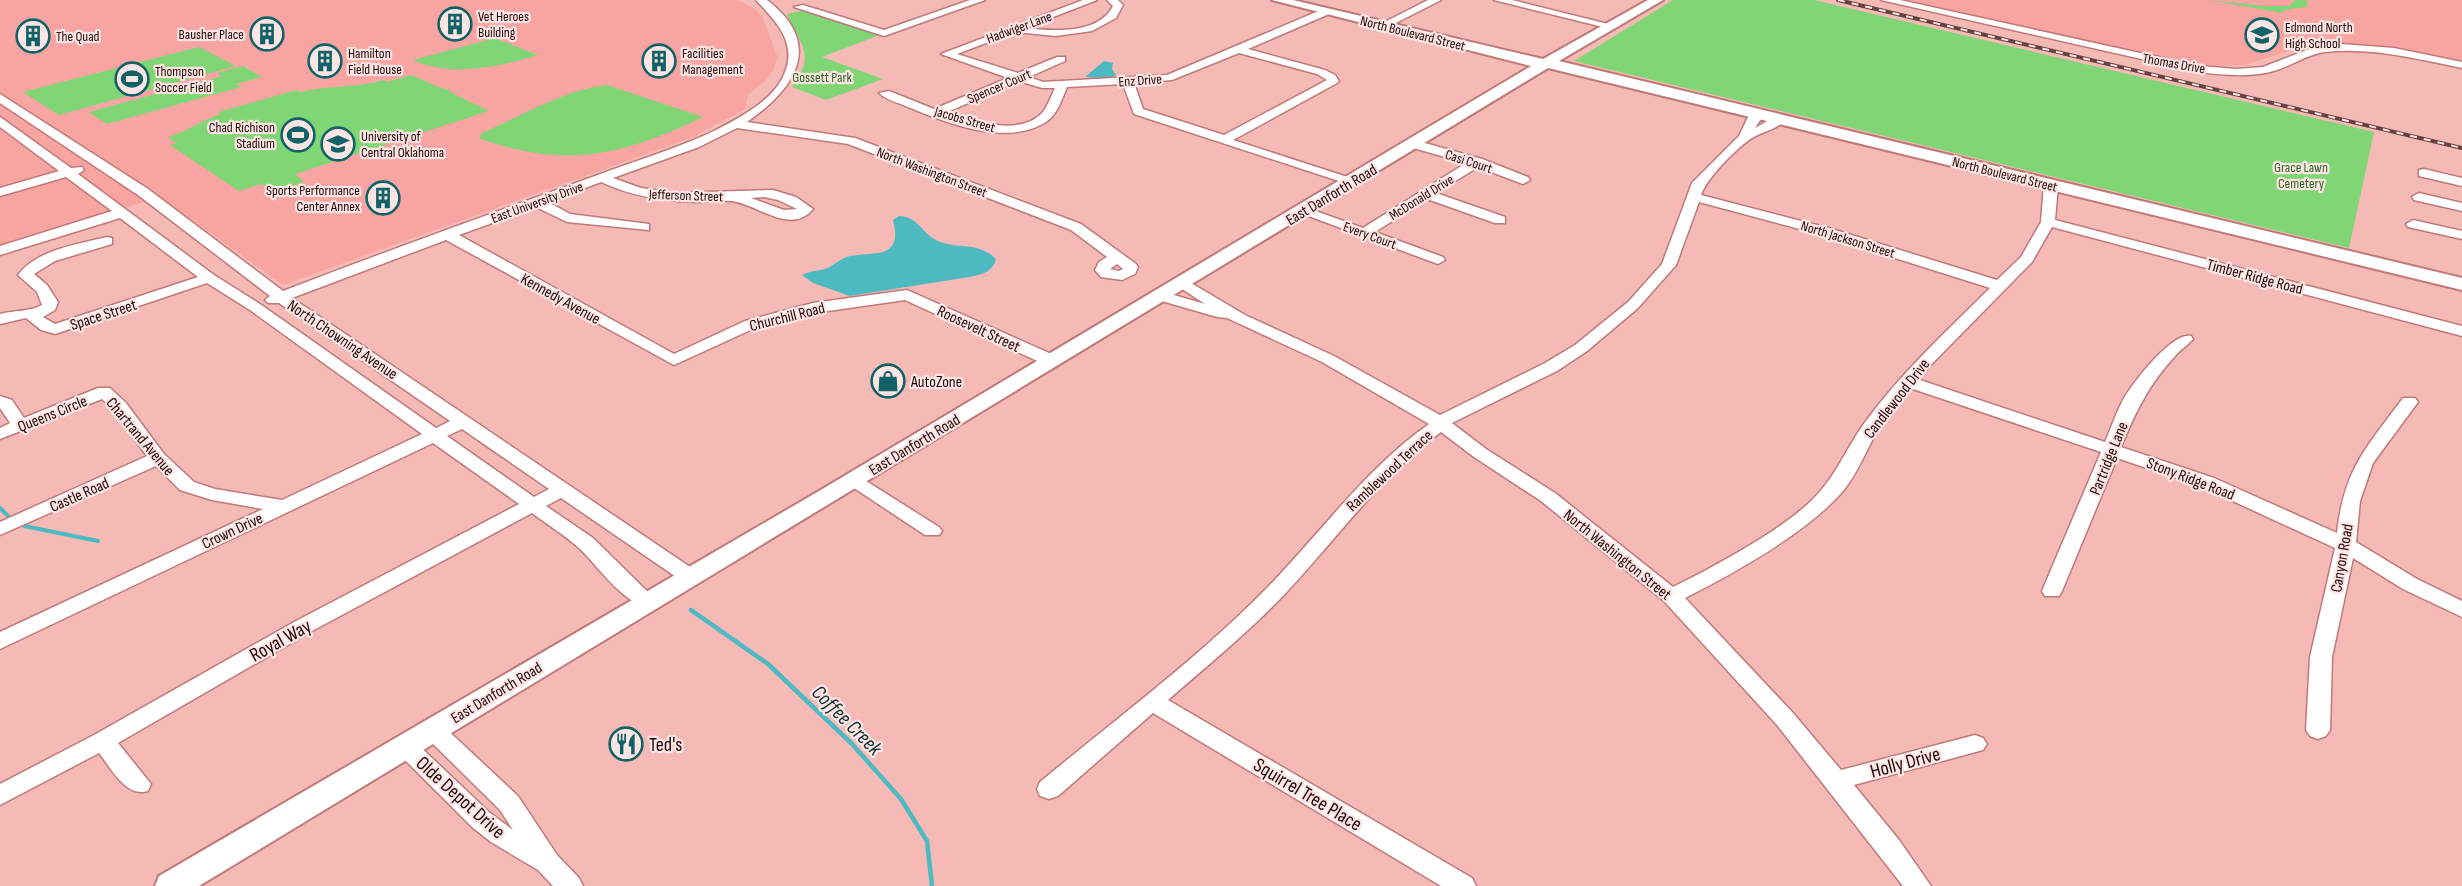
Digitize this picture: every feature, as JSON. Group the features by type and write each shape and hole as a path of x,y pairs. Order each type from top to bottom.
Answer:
{"main road":[{"name":"North Boulevard Street","path":"1278,0 1325,8 1530,62 1548,62 2462,284"},
{"name":"North Boulevard Street","path":"1308,0 1325,8"},
{"name":"East Danforth Road","path":"171,886 689,576 855,480 1548,62 1657,0"}],"street":[{"path":"761,0 776,12 822,0"},
{"path":"799,7 884,33 980,0"},
{"name":"Hadwiger Lane","path":"946,54 1092,0"},
{"path":"1014,29 1042,34 1082,30 1109,19 1117,12 1118,5 1112,0"},
{"path":"1387,23 1436,0"},
{"path":"1499,0 1611,26"},
{"name":"Thomas Drive","path":"1886,0 2199,69 2235,72 2263,70 2308,52 2347,48 2394,52 2462,65"},
{"name":"Enz Drive","path":"946,54 1042,85 1128,81 1178,75 1238,50 1325,8"},
{"name":"East University Drive","path":"255,307 702,140 734,124 778,92 789,79 796,62 794,43 776,12"},
{"path":"1228,141 1333,81 1331,77 1321,72 1238,50"},
{"name":"Spencer Court","path":"937,112 1061,59"},
{"path":"1128,81 1138,111 1353,181"},
{"name":"Jacobs Street","path":"885,93 975,125 1002,130 1031,125 1043,119 1062,85"},
{"name":"North Chowning Avenue","path":"0,98 143,192 281,297 689,576"},
{"name":"Ramblewood Terrace","path":"1745,137 1752,120 1758,114"},
{"name":"Ramblewood Terrace","path":"1049,789 1239,627 1274,593 1352,503 1422,436 1441,423 1551,367 1581,348 1633,306 1669,265 1699,183 1745,137 1775,124 1780,119"},
{"name":"North Chowning Avenue","path":"0,121 209,278 255,307 586,543 634,592 647,601"},
{"path":"0,136 42,124"},
{"name":"North Washington Street","path":"734,124 851,141 1077,227 1117,258"},
{"name":"Casi Court","path":"1414,144 1477,162 1523,180"},
{"name":"McDonald Drive","path":"1365,232 1477,162"},
{"path":"0,192 99,164"},
{"path":"2424,173 2462,182"},
{"name":"Jefferson Street","path":"602,178 634,193 653,196 737,197"},
{"name":"Candlewood Drive","path":"1671,596 1706,579 1817,507 1838,486 1872,425 1906,381 2027,259 2048,222 2051,185"},
{"path":"1425,194 1500,220"},
{"name":"North Jackson Street","path":"1694,197 1827,232 2000,286"},
{"path":"2419,197 2462,207"},
{"path":"537,202 567,218 644,227"},
{"name":"Every Court","path":"1302,211 1438,260"},
{"path":"0,252 124,212"},
{"name":"Timber Ridge Road","path":"2048,222 2462,331"},
{"path":"2413,224 2462,235"},
{"name":"Kennedy Avenue","path":"448,235 674,360"},
{"path":"0,318 21,312 36,315 50,307 51,302 48,295 25,275 27,270 53,258 107,241"},
{"name":"Space Street","path":"36,315 47,328 62,328 209,278"},
{"name":"North Washington Street","path":"1181,283 1239,318 1328,359 1441,423 1480,453 1548,497 1671,596 1785,719 1890,847 1918,886"},
{"name":"Churchill Road","path":"674,360 751,324 813,308 907,295"},
{"name":"Roosevelt Street","path":"907,295 1052,361"},
{"name":"North Washington Street","path":"1160,296 1239,318"},
{"name":"Partridge Lane","path":"2052,591 2131,402 2171,350 2185,339"},
{"name":"Stony Ridge Road","path":"1906,381 2207,482 2346,545 2410,584 2462,610"},
{"name":"Queens Circle","path":"0,434 104,392"},
{"name":"Chartrand Avenue","path":"104,392 120,407 158,458 187,486 212,494 283,506"},
{"path":"0,401 6,404 21,426"},
{"name":"Canyon Road","path":"2318,730 2321,657 2346,545 2350,501 2364,463 2409,402"},
{"name":"Crown Drive","path":"0,640 464,422"},
{"name":"Castle Road","path":"0,529 158,458"},
{"path":"855,480 932,531"},
{"name":"Royal Way","path":"0,795 102,741 304,626 563,489"},
{"name":"Squirrel Tree Place","path":"1153,702 1463,886"},
{"name":"Olde Depot Drive","path":"433,730 509,803 548,863 570,886"},
{"path":"102,741 139,784"},
{"name":"Holly Drive","path":"1835,781 1975,744"},
{"name":"Olde Depot Drive","path":"405,746 481,820 500,835 548,863"}],"shaded area":[{"name":"University of Central Oklahoma","path":"0,0 738,0 755,9 763,18 777,56 774,69 767,79 748,95 745,109 693,137 283,285 160,197 0,246"},
{"name":"Edmond North High School","path":"1902,0 2462,0 2462,60 2393,49 2332,43 2304,46 2245,65 2207,66"}],"green space":[{"name":"Grace Lawn Cemetery","path":"1673,0 1814,0 2374,132 2349,248 1574,61"},
{"path":"2208,0 2264,6 2289,6 2295,0 2306,0 2308,3 2306,7 2285,10 2283,13"},
{"name":"Gossett Park","path":"806,10 882,34 822,57 883,79 826,100 792,87 804,66 805,58 801,42 787,14"},
{"path":"495,38 538,55 492,66 459,69 427,65 413,60"},
{"name":"Thompson Soccer Field","path":"199,47 236,66 59,115 23,92"},
{"path":"243,66 262,77 236,84 241,87 107,124 89,112 222,76 217,73"},
{"name":"Chad Richison Stadium","path":"411,75 441,88 452,90 448,91 489,111 295,174 304,182 274,191 261,184 239,191 170,145 176,143 168,137 221,114 218,112 297,90 301,92 384,80 387,82"},
{"path":"607,85 703,117 647,141 593,154 539,154 479,138 482,133 543,104 575,92"}],"water":[{"path":"1104,61 1113,63 1112,69 1116,75 1108,79 1085,77"},
{"path":"899,216 911,219 938,241 989,253 996,259 994,264 986,272 969,277 850,296 813,283 802,275 825,269 846,257 885,251 894,242 893,220"}],"waterway":[{"name":"Coffee Creek","path":"0,508 10,518"},
{"name":"Coffee Creek","path":"24,526 98,541"},
{"name":"Coffee Creek","path":"691,610 768,664 852,744 901,799 927,841 932,886"}],"railway":[{"path":"1838,0 2462,148"}],"place":[{"name":"Vet Heroes Building","path":"455,24"},
{"name":"Bausher Place","path":"267,34"},
{"name":"Edmond North High School","path":"2262,35"},
{"name":"The Quad","path":"33,36"},
{"name":"Hamilton Field House","path":"325,61"},
{"name":"Facilities Management","path":"659,61"},
{"name":"Thompson Soccer Field","path":"132,79"},
{"name":"Chad Richison Stadium","path":"298,135"},
{"name":"University of Central Oklahoma","path":"338,144"},
{"name":"Sports Performance Center Annex","path":"383,198"},
{"name":"AutoZone","path":"888,381"},
{"name":"Ted's","path":"626,744"}]}
